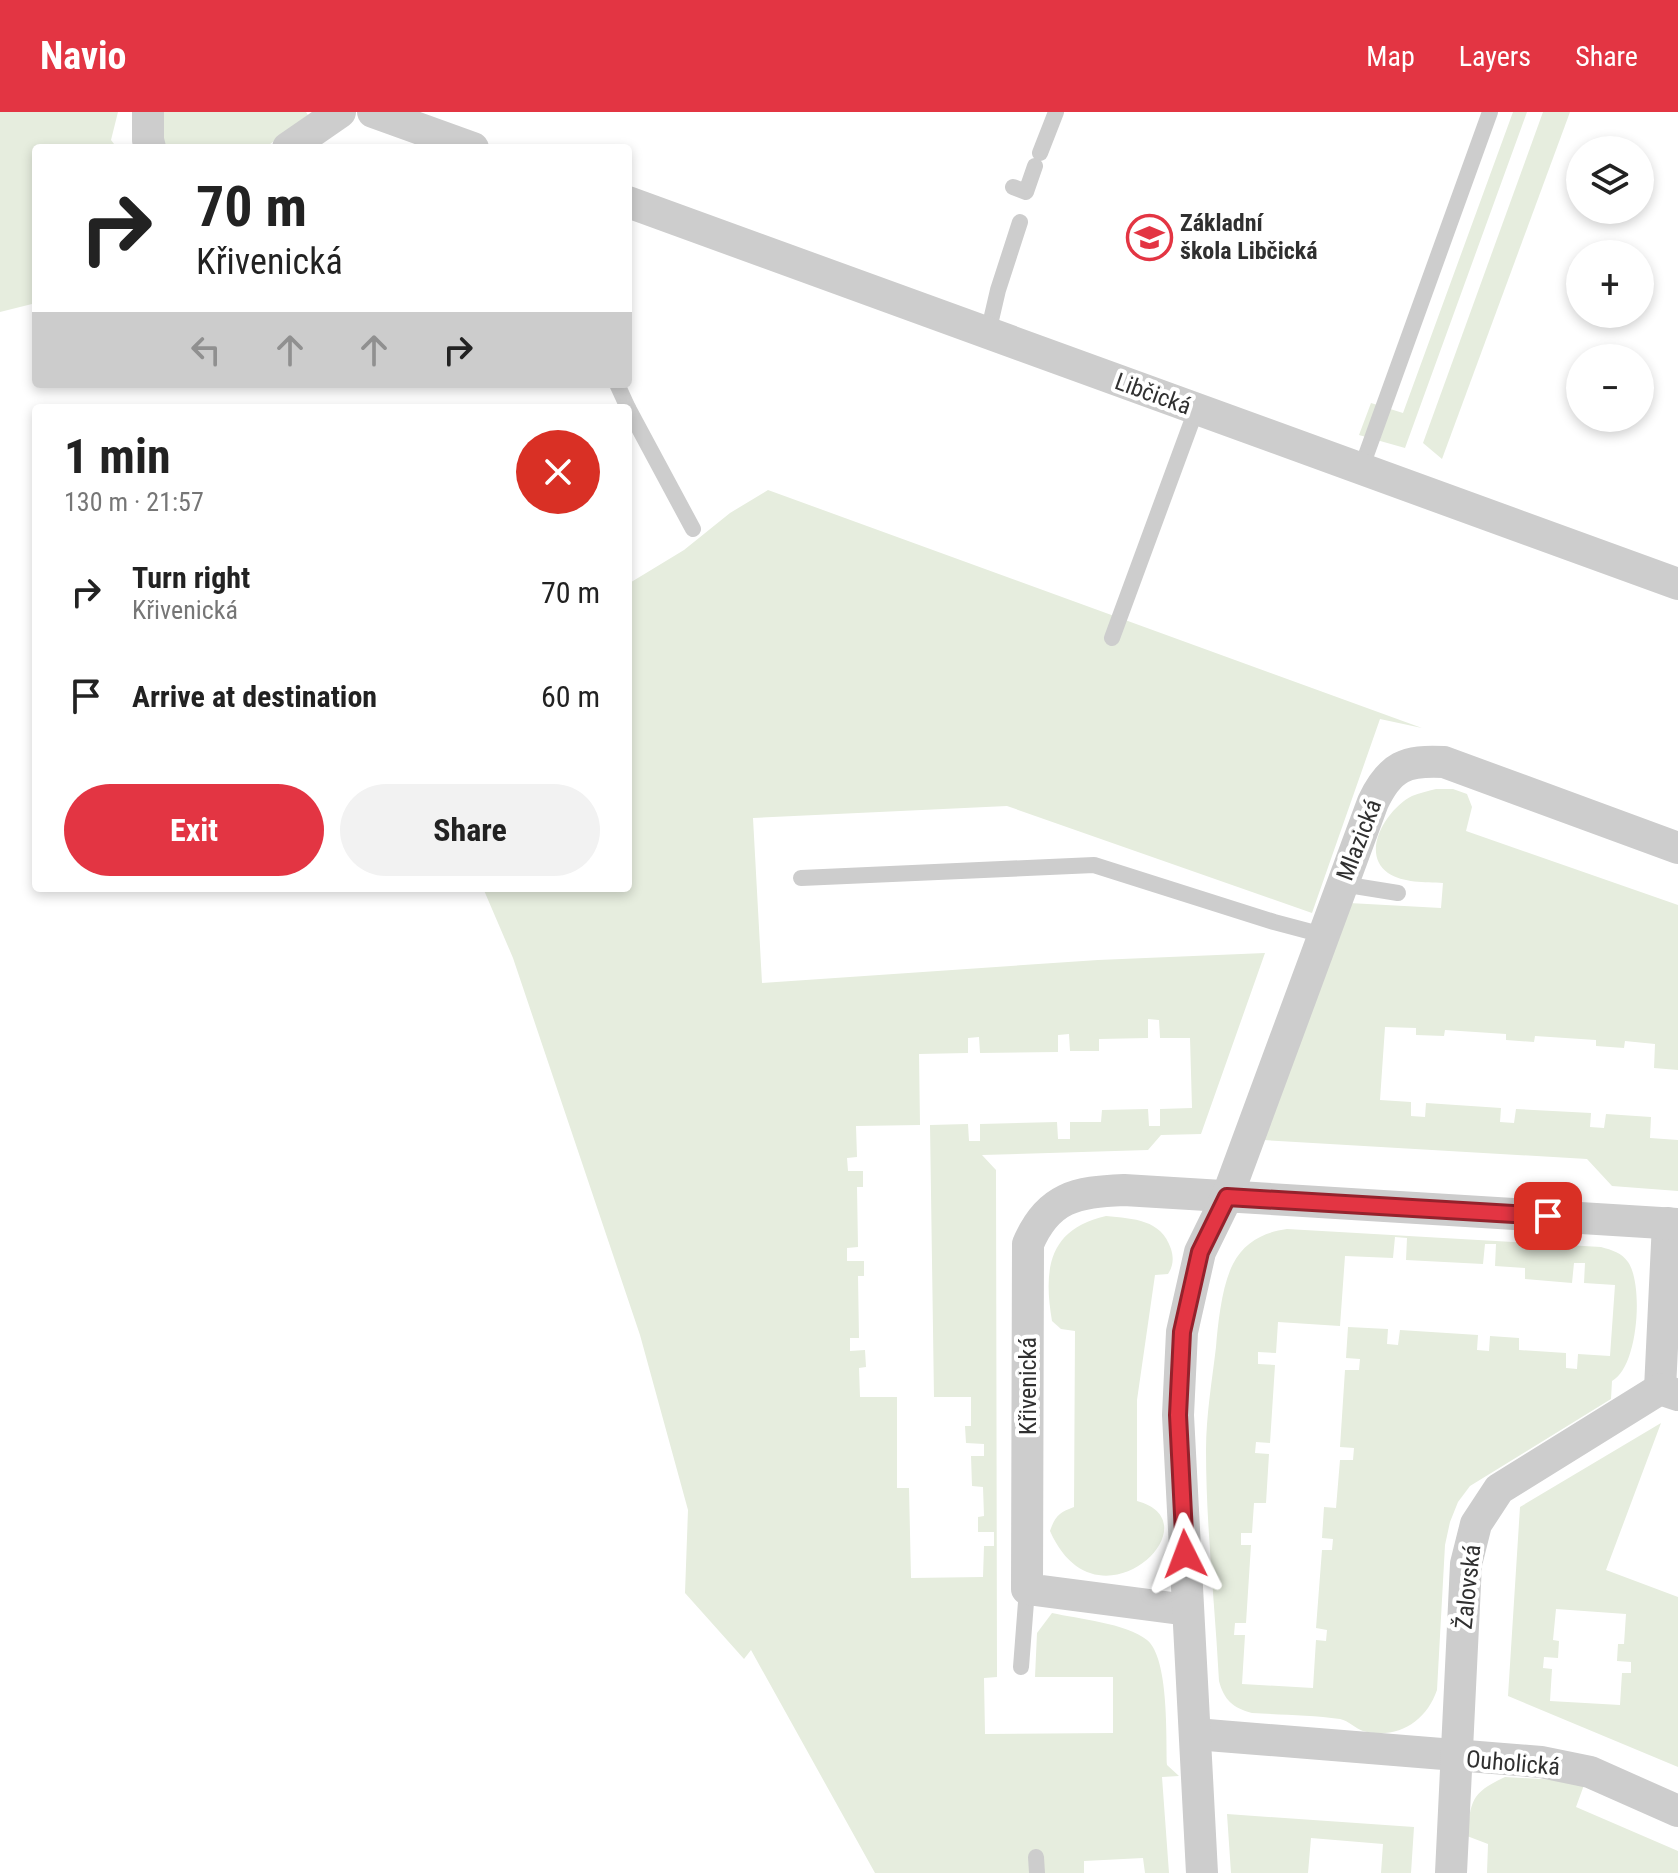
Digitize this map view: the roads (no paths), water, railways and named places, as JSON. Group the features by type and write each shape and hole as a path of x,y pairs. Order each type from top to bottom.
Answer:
{"street":[{"path":"148,112 149,144"},
{"path":"294,144 340,112"},
{"path":"373,112 462,144"},
{"name":"Libčická","path":"632,203 1678,584"},
{"name":"Mlazická","path":"1227,1197 1342,884 1381,785 1391,773 1405,765 1423,761 1444,762 1678,848"},
{"name":"Křivenická","path":"1027,1589 1028,1244 1037,1224 1054,1205 1073,1195 1124,1190 1673,1223"},
{"path":"1202,1873 1178,1415 1182,1332 1200,1252 1227,1197"},
{"path":"1669,1392 1673,1223"},
{"name":"Žalovská","path":"1455,1757 1466,1564 1476,1524 1499,1489 1669,1392"},
{"path":"1027,1589 1188,1610"},
{"path":"1195,1734 1455,1757"},
{"name":"Ouholická","path":"1451,1873 1455,1757 1541,1762 1590,1772 1678,1811"}],"lane":[{"path":"1013,187 1026,192 1056,112"},
{"path":"1361,469 1490,112"},
{"path":"988,333 1020,222"},
{"path":"1112,638 1196,410"},
{"path":"632,415 693,529"},
{"path":"801,878 1094,865 1323,935"},
{"path":"1342,884 1398,893"},
{"path":"1021,1667 1027,1589"}],"place":[{"name":"Základní škola Libčická","path":"1149,237"}]}
